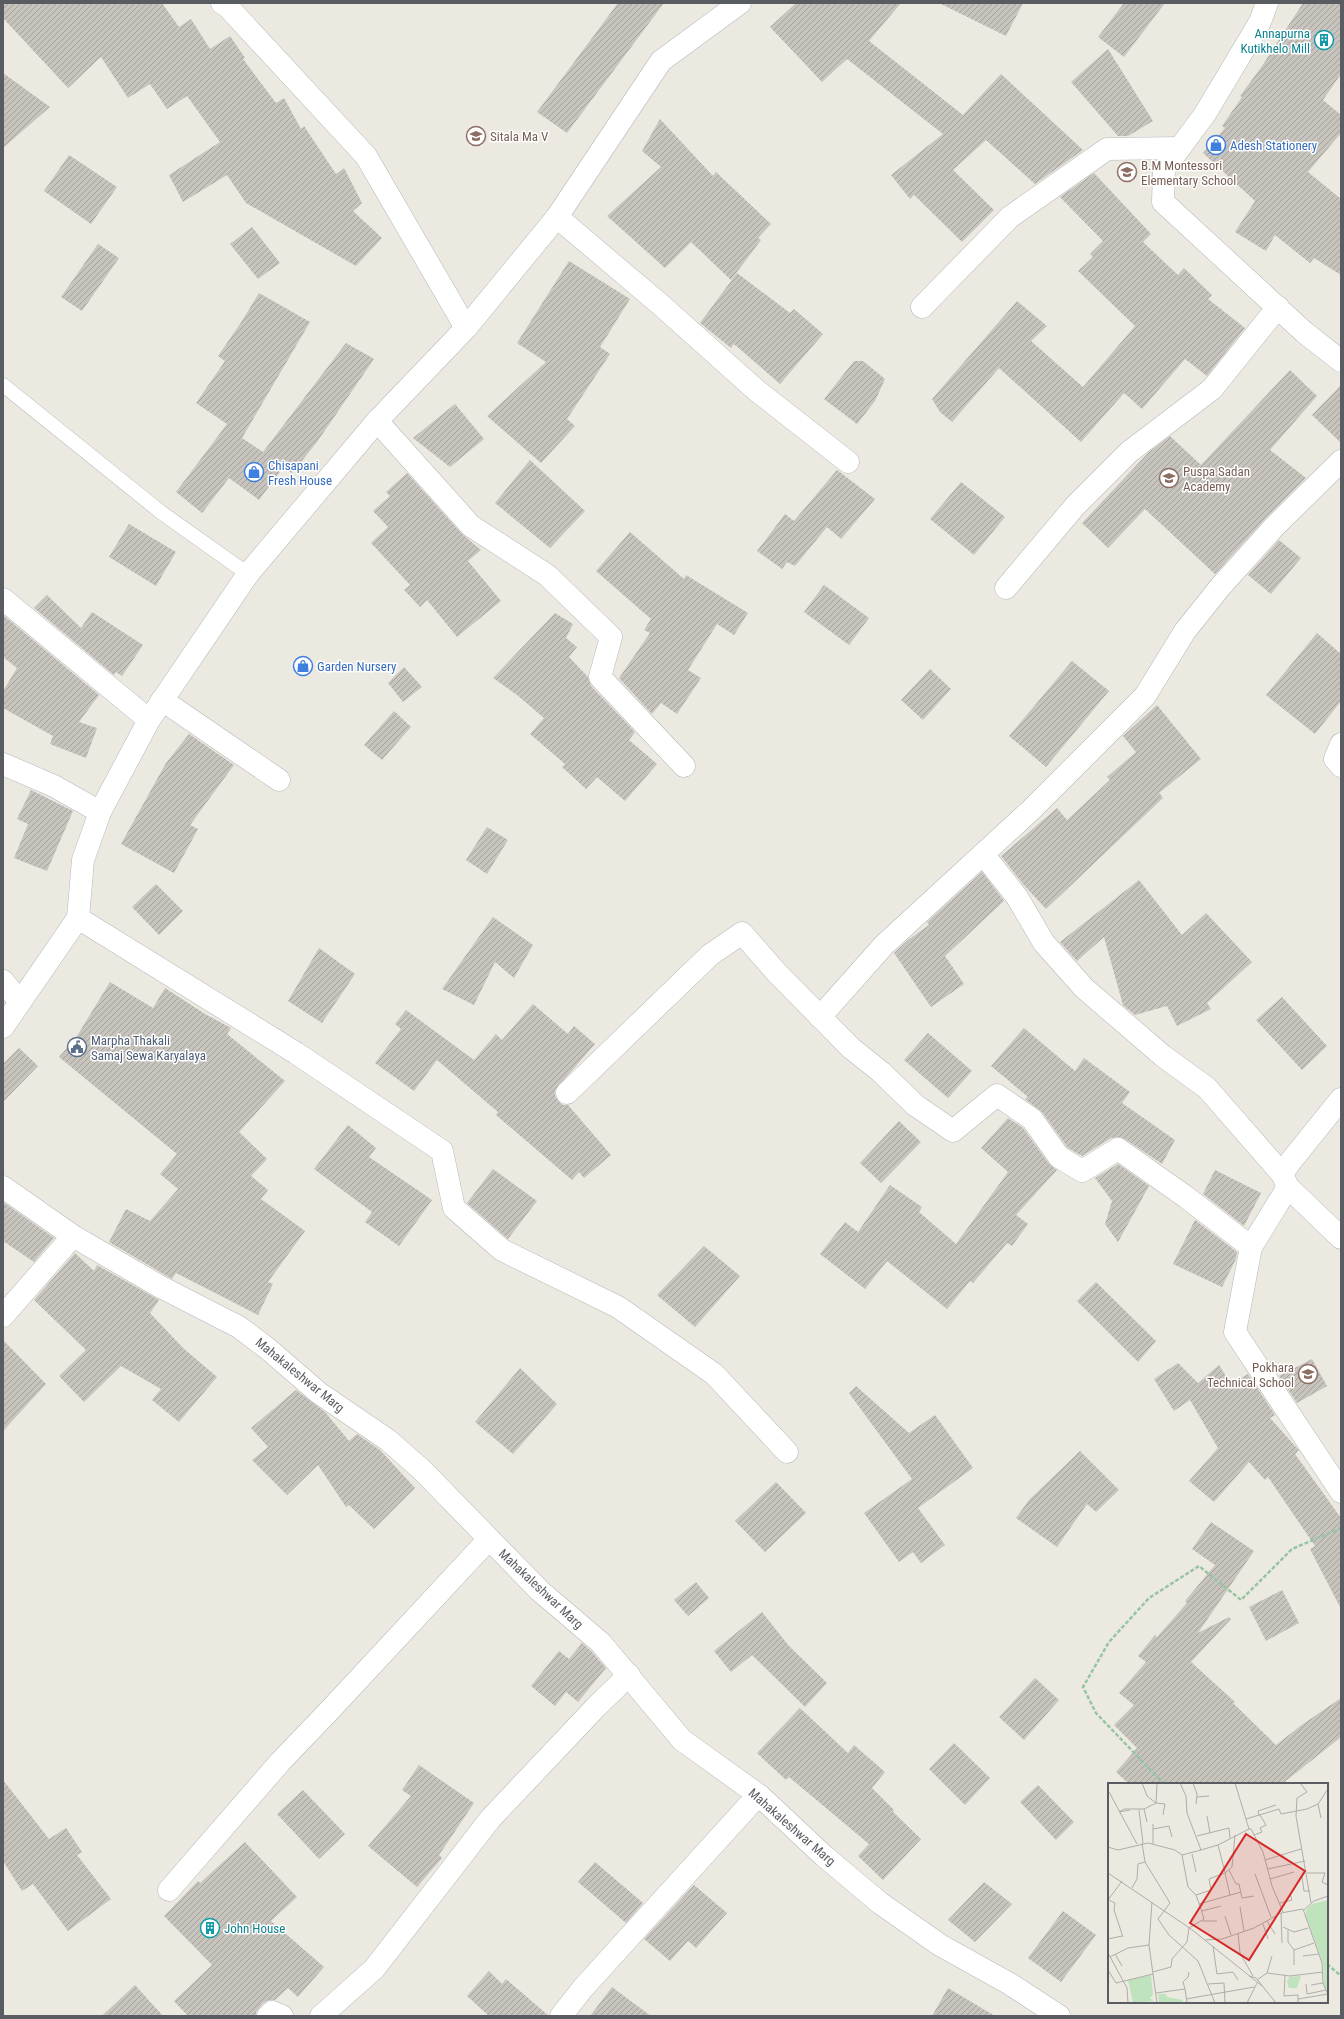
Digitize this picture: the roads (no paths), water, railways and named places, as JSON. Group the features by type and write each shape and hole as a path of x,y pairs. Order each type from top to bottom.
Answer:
{"street":[{"path":"222,3 227,6 366,156 466,328"},
{"path":"3,1027 78,918 83,860 100,812 149,720 248,574 377,420 466,328 557,218 661,62 740,3"},
{"path":"1267,3 1260,22 1209,108 1164,169 1163,202 1304,332 1341,361"},
{"path":"922,307 1010,217 1106,149 1180,148"},
{"path":"557,218 662,305 756,390 848,462"},
{"path":"1006,588 1075,506 1124,457 1212,389 1278,307"},
{"path":"377,420 471,526 547,575 611,637 600,677 684,766"},
{"path":"820,1017 884,945 1031,810 1145,696 1185,631 1221,586 1274,528 1341,461"},
{"path":"3,599 149,720"},
{"path":"162,700 279,780"},
{"path":"1341,744 1335,759 1341,766"},
{"path":"3,764 54,786 100,812"},
{"path":"983,854 1017,897 1044,943 1084,988 1163,1056 1207,1088 1285,1181 1341,1238"},
{"path":"78,918 296,1053 442,1151 454,1208 502,1250 618,1307 714,1374 787,1452"},
{"path":"567,1093 710,955 742,933 777,973 851,1048 881,1072 915,1105 953,1131 997,1095 1032,1119 1059,1157 1070,1164 1082,1171 1118,1149 1186,1197 1251,1247"},
{"path":"3,981 20,1002"},
{"path":"1341,1099 1291,1161 1285,1181 1251,1247 1235,1332 1341,1492"},
{"name":"Mahakaleshwar Marg","path":"3,1187 73,1236 159,1286 239,1327 268,1348 320,1393 388,1440 422,1470 540,1591 601,1643 682,1740 760,1796 824,1856 880,1903 940,1945 1010,1984 1059,2016"},
{"path":"3,1316 73,1236"},
{"path":"169,1890 281,1761 489,1539"},
{"path":"321,2016 374,1969 491,1818 563,1741 629,1675"},
{"path":"561,2016 583,1988 727,1830 760,1796"},
{"path":"268,2016 272,2012 282,2016"}],"lane":[{"path":"3,385 162,512 248,574"}],"place":[{"name":"Annapurna Kutikhelo Mill","path":"1324,40"},
{"name":"Sitala Ma V","path":"476,136"},
{"name":"Adesh Stationery","path":"1216,145"},
{"name":"B.M Montessori Elementary School","path":"1127,172"},
{"name":"Chisapani Fresh House","path":"254,472"},
{"name":"Puspa Sadan Academy","path":"1169,478"},
{"name":"Garden Nursery","path":"303,666"},
{"name":"Marpha Thakali Samaj Sewa Karyalaya","path":"77,1047"},
{"name":"Pokhara Technical School","path":"1308,1374"},
{"name":"John House","path":"210,1928"}]}
